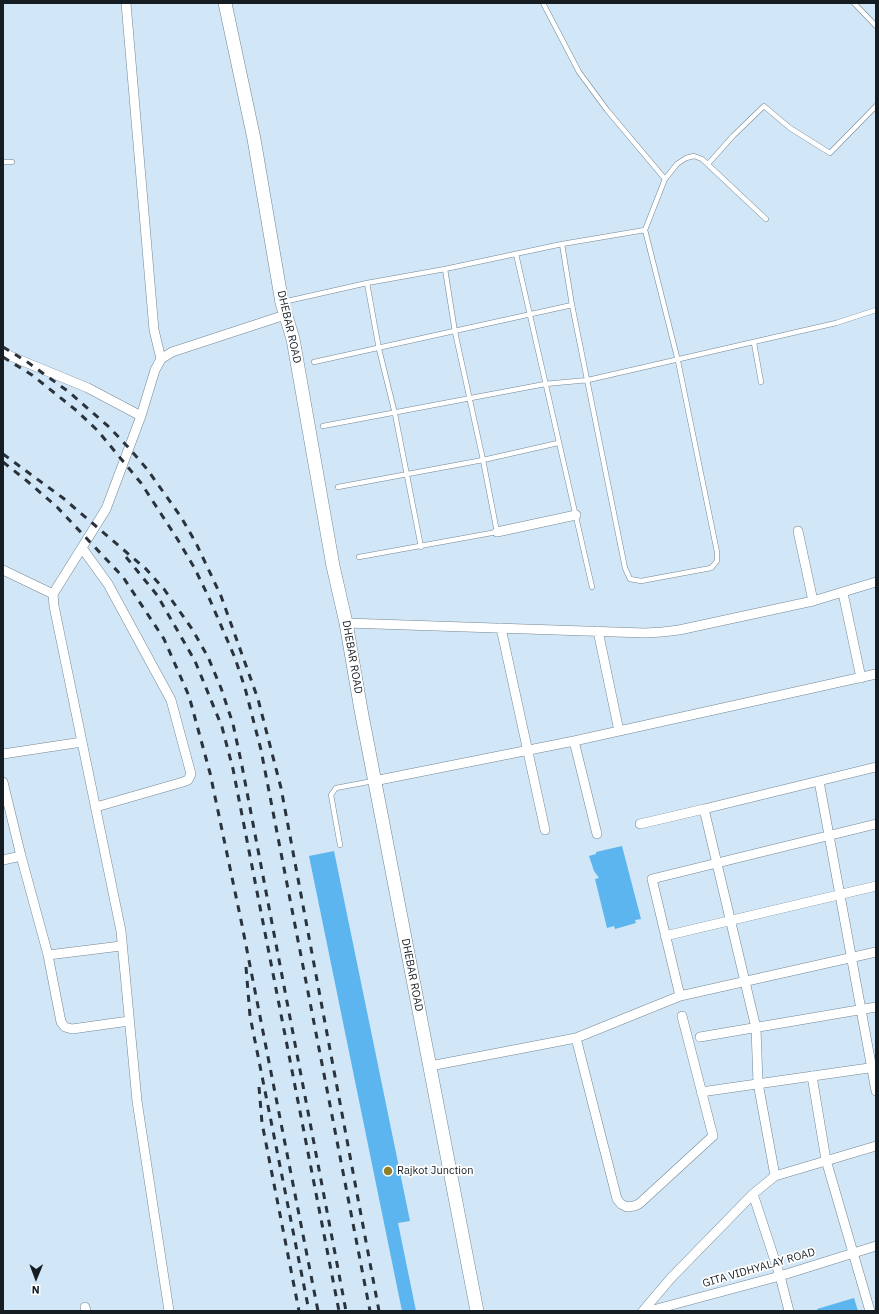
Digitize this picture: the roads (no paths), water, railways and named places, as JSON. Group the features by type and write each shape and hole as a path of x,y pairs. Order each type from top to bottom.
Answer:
{"street":[{"path":"126,3 154,330 161,359"},
{"name":"DHEBAR ROAD","path":"225,3 254,139 284,309 294,339 333,566 346,623 374,781 477,1311"},
{"path":"169,1311 137,1101 121,931 54,606 53,594 106,509 141,416 154,370 161,359 172,352 284,309"},
{"path":"3,353 82,386 141,416"},
{"path":"497,532 576,516"},
{"path":"798,531 813,601"},
{"path":"82,548 108,584 171,700 191,774 188,780 183,782 96,807"},
{"path":"3,570 53,594"},
{"path":"346,623 645,633 679,630 813,601 876,582"},
{"path":"843,593 861,678"},
{"path":"501,628 529,750 545,830"},
{"path":"598,631 619,731"},
{"path":"374,781 574,741 876,674"},
{"path":"574,741 597,834"},
{"path":"3,754 82,742"},
{"path":"640,824 876,767"},
{"path":"819,781 874,1067 876,1090"},
{"path":"3,782 21,856 48,955 61,1022 65,1028 72,1030 129,1021"},
{"path":"704,809 718,863 729,920 746,982 756,1028 758,1083 775,1176"},
{"path":"680,996 652,879 876,824"},
{"path":"3,860 21,856"},
{"path":"665,936 876,886"},
{"path":"48,955 122,946"},
{"path":"430,1066 576,1038 680,996 876,952"},
{"path":"700,1037 876,1007"},
{"path":"576,1038 617,1199 621,1204 627,1207 639,1204 713,1136 682,1016"},
{"path":"701,1092 874,1067"},
{"path":"812,1076 826,1160 870,1311"},
{"path":"643,1311 671,1278 753,1194 775,1176 876,1146"},
{"path":"753,1194 780,1276 789,1311"},
{"name":"GITA VIDHYALAY ROAD","path":"649,1311 780,1276 876,1246"}],"lane":[{"path":"543,3 579,72 607,110 665,179"},
{"path":"854,3 876,26"},
{"path":"708,164 733,136 764,106 790,128 830,153 876,106"},
{"path":"562,244 572,305 625,568 630,578 641,581 711,568 717,561 717,552 678,361 645,230 665,179 677,164 686,158 694,156 702,158 766,219"},
{"path":"3,162 12,162"},
{"path":"284,309 367,283 445,269 562,244 645,230"},
{"path":"516,254 558,443 592,586"},
{"path":"359,557 421,547 497,532 455,332 445,269"},
{"path":"367,283 379,349 395,414 421,547"},
{"path":"314,362 379,349 572,305"},
{"path":"323,426 395,414 545,384 588,380 754,343 836,323 876,310"},
{"path":"754,343 761,382"},
{"path":"338,487 483,460 558,443"},
{"path":"340,845 331,795 336,788 374,781"}],"railway":[{"path":"3,347 26,361 69,392 109,427 128,447 147,469 181,517 196,543 221,596 258,699 281,788 379,1311"},
{"path":"3,357 32,375 77,411 98,431 141,483 195,569 235,658 245,688 261,750 370,1311"},
{"path":"3,454 63,498 146,569 164,589 192,629 208,657 221,688 233,724 242,766 346,1311"},
{"path":"3,462 57,507 123,577 164,639 189,696 210,773 242,925 318,1311"},
{"path":"126,557 157,595 195,661 222,727 233,769 339,1311"},
{"path":"246,967 250,1016 309,1311"},
{"path":"259,1087 262,1123 299,1311"}],"place":[{"name":"Rajkot Junction","path":"388,1171"}]}
